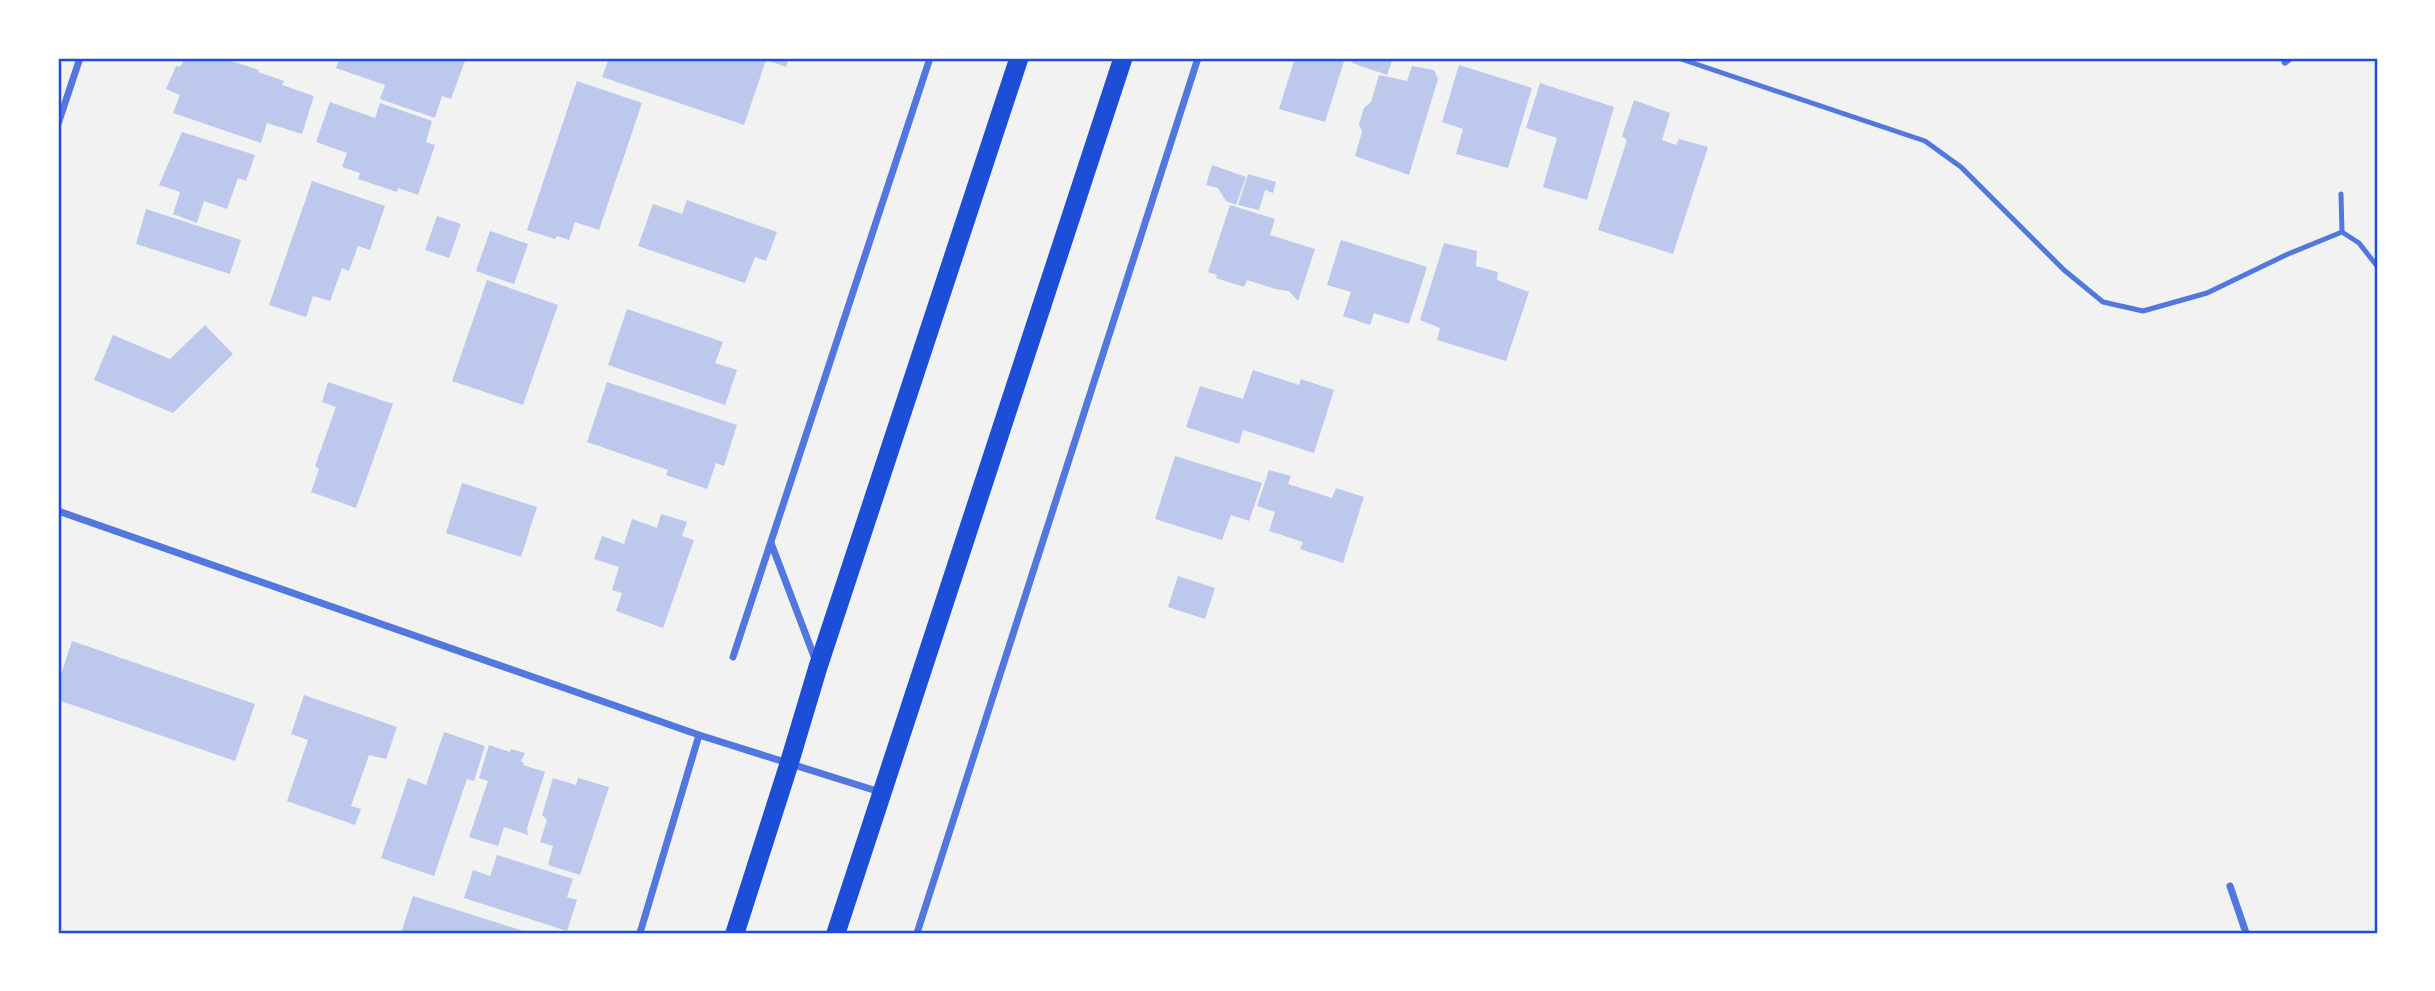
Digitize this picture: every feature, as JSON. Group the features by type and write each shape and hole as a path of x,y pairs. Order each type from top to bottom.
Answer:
{"highway":[{"path":"735,933 818,667 1019,58"},
{"path":"836,933 1123,58"}],"street":[{"path":"58,124 80,58"},
{"path":"733,657 930,58"},
{"path":"917,933 1198,58"},
{"path":"58,511 699,735 881,793"},
{"path":"771,542 818,667"},
{"path":"640,933 699,735"},
{"path":"2230,886 2246,933"}],"lane":[{"path":"1678,58 1925,141 1961,167 2064,270 2103,302 2143,311 2207,293 2288,254 2342,232"},
{"path":"2341,194 2342,232"},
{"path":"2342,232 2359,243 2377,266"}],"building":[{"path":"185,58 222,58 259,70 258,72 284,81 282,85 314,96 302,134 267,123 261,143 173,113 180,95 166,89 176,66 180,67"},
{"path":"340,58 466,58 451,99 442,96 435,118 380,99 385,85 336,68"},
{"path":"609,58 789,58 786,67 766,60 744,125 602,77"},
{"path":"1295,58 1345,58 1325,122 1279,109"},
{"path":"1353,58 1393,58 1387,75 1352,63"},
{"path":"1459,65 1532,88 1508,168 1456,154 1463,129 1442,122"},
{"path":"1412,66 1434,70 1438,79 1409,175 1355,156 1362,132 1359,124 1364,108 1371,102 1379,75 1407,81"},
{"path":"577,81 642,103 599,230 575,222 569,240 557,236 555,239 527,230"},
{"path":"1540,83 1614,107 1587,200 1543,187 1557,138 1526,128"},
{"path":"1634,100 1670,113 1662,140 1676,145 1679,139 1708,147 1673,254 1598,230 1627,140 1622,136"},
{"path":"330,102 375,118 380,103 432,121 426,142 435,145 418,195 398,188 397,192 358,179 360,173 342,167 347,153 316,142"},
{"path":"182,132 255,155 246,181 238,178 227,209 204,201 197,223 173,214 180,192 159,185"},
{"path":"1212,165 1246,177 1236,205 1226,201 1218,188 1206,185"},
{"path":"1248,174 1276,182 1273,193 1265,190 1259,210 1238,205"},
{"path":"312,181 385,206 370,250 358,246 349,271 342,268 330,301 313,296 306,317 269,305"},
{"path":"687,200 777,232 766,261 755,257 745,283 638,246 653,204 682,214"},
{"path":"1230,205 1275,219 1270,235 1315,249 1298,301 1289,291 1247,280 1244,287 1216,278 1217,275 1208,272"},
{"path":"146,209 241,240 230,274 136,244"},
{"path":"437,216 461,224 449,258 425,250"},
{"path":"490,231 528,244 514,284 476,271"},
{"path":"1341,240 1427,267 1409,324 1374,313 1370,325 1343,316 1351,292 1327,285"},
{"path":"1444,243 1477,251 1476,266 1498,272 1497,280 1529,292 1506,361 1437,340 1440,328 1420,320"},
{"path":"487,280 558,305 523,405 452,381"},
{"path":"627,309 723,342 715,363 737,370 725,405 608,365"},
{"path":"205,325 233,354 173,413 94,380 113,335 170,359"},
{"path":"1253,370 1299,385 1301,379 1334,390 1314,453 1243,430 1239,444 1186,427 1200,386 1243,399"},
{"path":"328,382 393,404 356,508 311,492 319,469 315,466 336,407 322,402"},
{"path":"607,382 737,425 724,466 716,463 707,489 666,475 668,470 587,442"},
{"path":"1175,456 1262,483 1249,521 1231,515 1222,540 1155,519"},
{"path":"1269,470 1291,476 1288,484 1332,498 1336,488 1364,497 1343,563 1300,549 1303,542 1269,531 1275,512 1257,506"},
{"path":"462,483 537,507 521,557 446,533"},
{"path":"661,514 687,522 682,536 694,540 663,628 616,611 622,593 612,590 619,567 594,559 602,536 624,544 632,519 657,528"},
{"path":"1178,576 1215,588 1205,619 1168,607"},
{"path":"72,641 255,704 235,761 58,700 58,683"},
{"path":"304,695 397,727 386,759 369,755 351,806 361,809 355,825 287,801 308,740 291,734"},
{"path":"444,732 485,746 474,781 467,779 434,876 381,858 408,778 426,785"},
{"path":"489,745 510,752 511,749 525,753 521,761 523,765 545,772 527,828 528,835 504,827 498,846 469,837 488,781 479,778"},
{"path":"553,778 576,785 578,778 609,787 580,875 548,865 553,846 540,842 547,820 542,815"},
{"path":"497,855 573,879 567,897 577,900 567,931 464,898 473,870 490,876"},
{"path":"413,896 530,933 401,933"}]}
